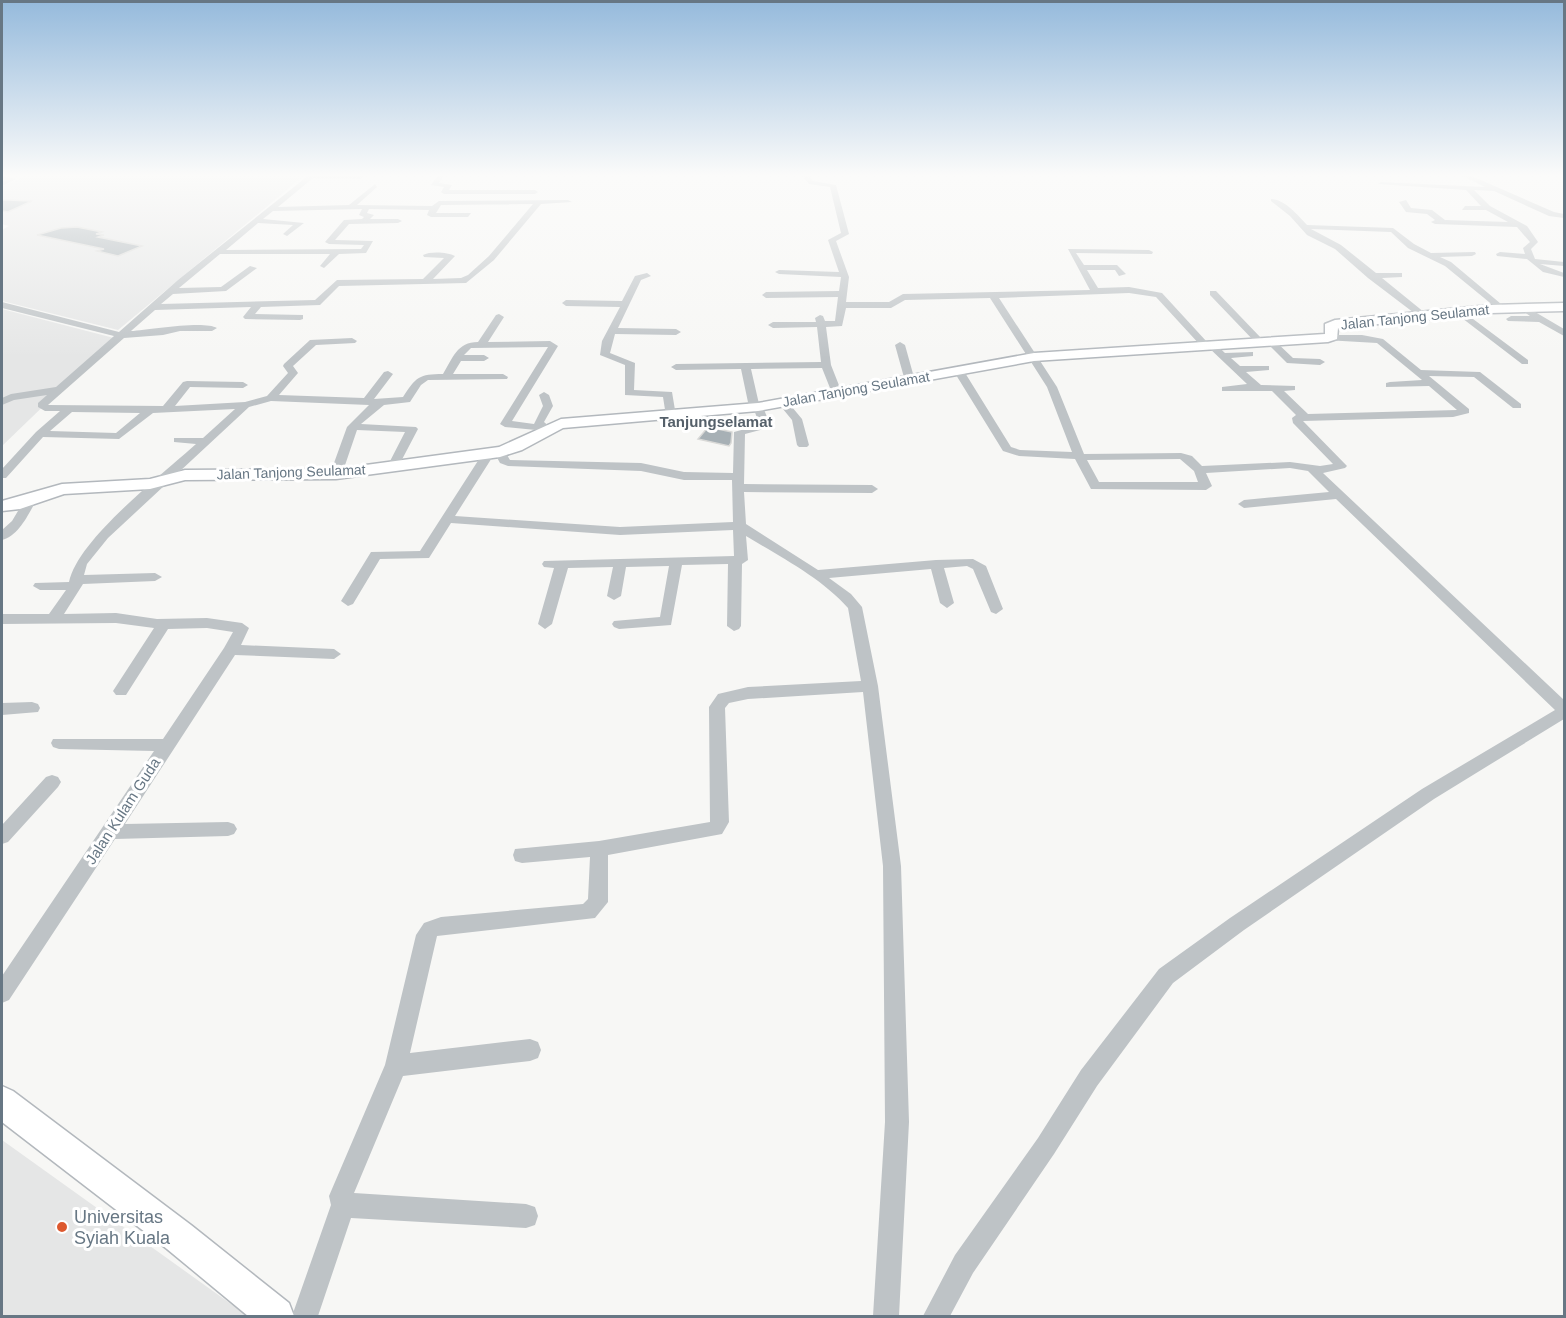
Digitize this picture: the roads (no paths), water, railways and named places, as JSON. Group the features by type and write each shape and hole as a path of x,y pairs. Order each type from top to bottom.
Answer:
{"street":[{"path":"238,236 152,307 42,405 45,408 68,410 150,410 245,405 271,398 366,402 403,401 422,378 502,377"},
{"path":"218,252 363,251 370,243 329,242 335,236"},
{"path":"152,307 317,303 337,283 468,280 512,236"},
{"path":"822,325 839,324 844,275 832,240 842,236"},
{"path":"1315,236 1338,247 1371,276 1425,317"},
{"path":"1399,236 1411,246 1448,264 1507,314 1541,319"},
{"path":"1530,236 1534,242 1527,248 1530,259 1545,271 1564,275"},
{"path":"1095,291 1071,251 1149,252"},
{"path":"324,266 336,252"},
{"path":"1430,255 1472,254"},
{"path":"1500,254 1564,264"},
{"path":"425,282 451,256 427,255"},
{"path":"1082,268 1115,267 1122,274"},
{"path":"171,291 223,289 253,268"},
{"path":"778,272 844,275"},
{"path":"1371,276 1399,275"},
{"path":"647,276 639,277 607,341 605,354 630,363 628,391 669,394 671,416"},
{"path":"841,305 891,305 900,297 993,297 1129,290 1159,295 1207,344 1256,386"},
{"path":"1213,292 1264,341 1290,361 1320,362"},
{"path":"766,295 843,294"},
{"path":"958,370 1008,449 1019,453 1080,457 1181,456 1188,458 1199,470 1206,486 1099,487 1092,484 1080,457 1052,387 993,297"},
{"path":"566,303 627,304"},
{"path":"259,304 248,316 300,317"},
{"path":"2,305 120,335 212,328"},
{"path":"197,328 219,305"},
{"name":"Jalan Tanjong Seulamat","path":"2,506 62,489 150,484 191,474 336,474 495,453 516,447 544,427 566,423 671,416 756,407 1034,357 1207,344 1328,338 1332,336 1330,327 1335,324 1461,313 1507,314 1523,308 1564,307"},
{"path":"1523,308 1564,333"},
{"path":"1461,313 1525,362"},
{"path":"773,321 817,315 822,325 826,365 837,393"},
{"path":"482,344 499,317"},
{"path":"612,331 676,332"},
{"path":"1199,470 1290,465 1316,469 1341,466 1297,421 1298,418 1464,413 1421,373 1380,341 1362,338 1328,338"},
{"path":"271,398 294,372 288,366 313,342 352,341"},
{"path":"446,377 466,346 536,343 553,346 506,424 544,427"},
{"path":"900,345 910,381"},
{"path":"726,367 727,352"},
{"path":"1223,356 1250,354"},
{"path":"458,358 484,358"},
{"path":"676,367 826,365"},
{"path":"545,624 555,564 742,559 740,432 766,427 756,407 745,366"},
{"path":"1238,369 1265,368"},
{"path":"1421,373 1476,374 1517,406"},
{"path":"366,402 388,374"},
{"path":"1390,385 1431,383"},
{"path":"166,408 187,384 243,384"},
{"path":"1226,389 1256,386 1276,389 1291,388"},
{"path":"1276,389 1305,418"},
{"path":"5,397 58,390"},
{"path":"544,395 548,406 539,422 544,427"},
{"path":"336,474 357,417 381,402"},
{"path":"783,402 796,419 803,445"},
{"path":"53,619 76,583 81,562 103,535 245,405"},
{"path":"2,475 40,434 68,410"},
{"path":"40,434 119,436 150,410"},
{"path":"352,427 412,429 393,467"},
{"path":"178,440 206,441"},
{"path":"348,601 373,558 380,554 420,557 445,519 495,453 508,463 641,467 684,476 739,482 872,489"},
{"path":"936,1317 964,1264 1046,1146 1089,1078 1166,976 1236,924 1428,794 1564,710 1314,471 1316,469"},
{"path":"1244,504 1340,495"},
{"path":"2,536 17,523 31,499"},
{"path":"445,519 620,531 740,526 815,575 855,607 870,686 892,866 897,1122 886,1317"},
{"path":"734,626 735,560"},
{"path":"619,624 666,622 676,561"},
{"path":"815,575 968,562 979,566 996,609"},
{"path":"614,596 620,563"},
{"path":"936,564 947,603"},
{"path":"40,586 155,577"},
{"path":"2,619 116,618 164,624 121,691"},
{"name":"Jalan Kulam Guda","path":"2,993 166,744 231,650 242,628 207,623 164,624"},
{"path":"231,650 334,654"},
{"path":"522,855 599,849 716,829 720,822 717,707 724,698 748,693 870,686"},
{"path":"2,709 32,708"},
{"path":"59,742 166,744"},
{"path":"2,837 52,782"},
{"path":"110,832 228,829"},
{"path":"304,1317 344,1205 341,1196 345,1185 396,1066 426,935 432,929 441,926 593,910 598,903 599,849"},
{"path":"396,1066 530,1050"},
{"path":"2,1102 178,1237 276,1317"},
{"path":"344,1205 526,1216"}],"place":[{"name":"Universitas Syiah Kuala","path":"62,1227"}],"district":[{"name":"Tanjungselamat","path":"716,422"}]}
